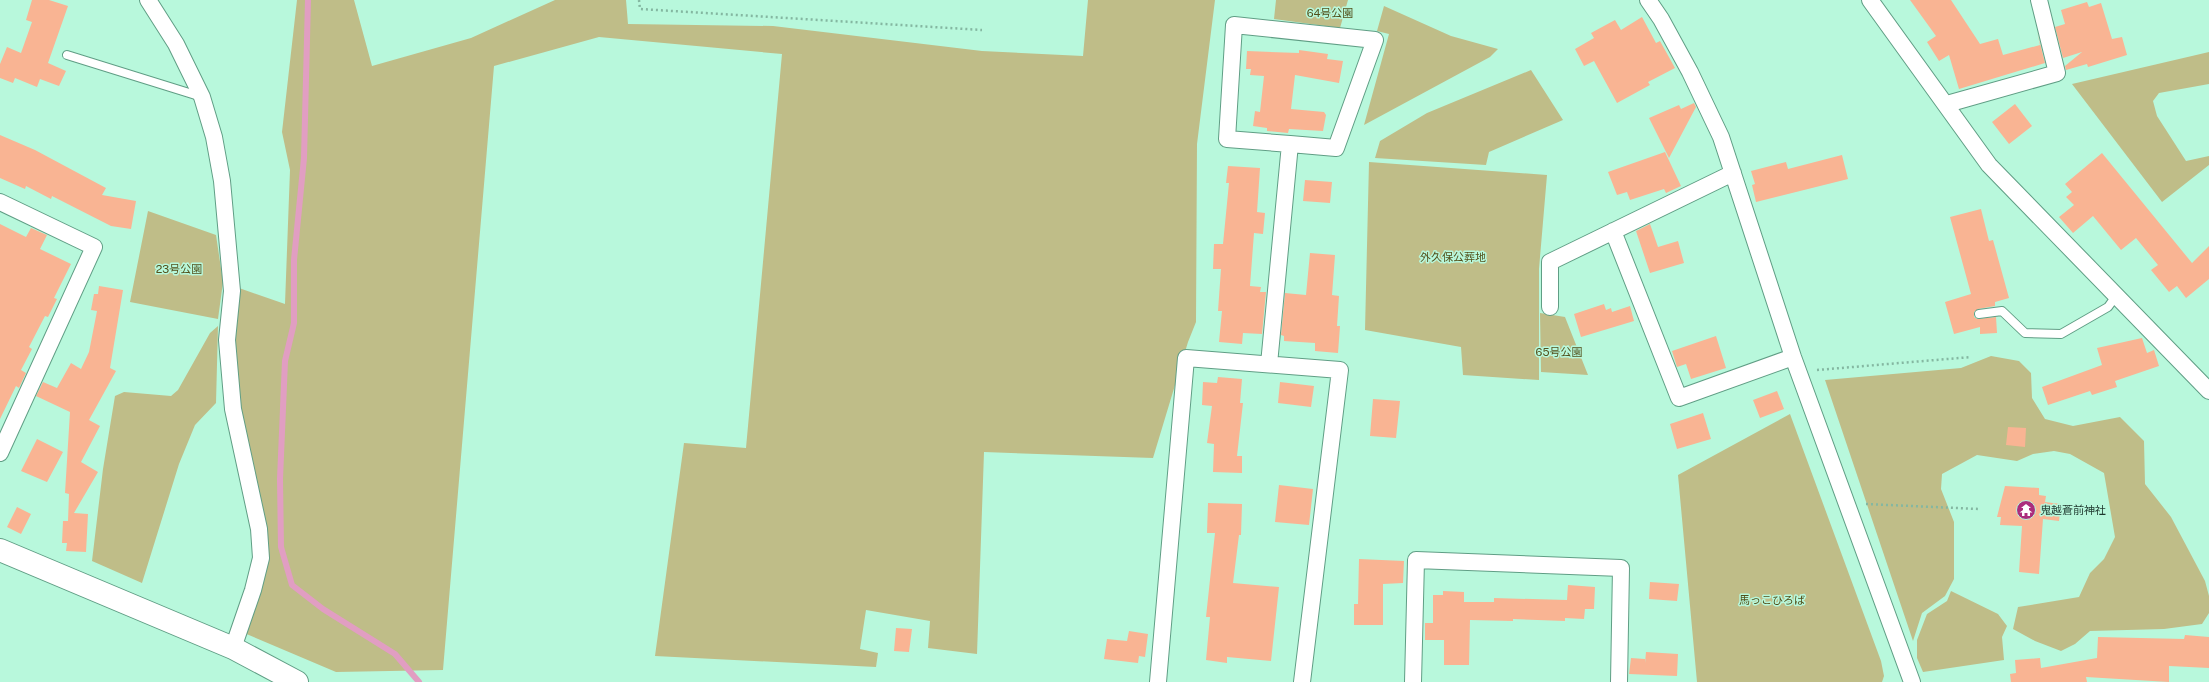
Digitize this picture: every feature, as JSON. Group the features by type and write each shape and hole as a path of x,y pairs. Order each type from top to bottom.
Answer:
{"street":[{"path":"148,0 176,44 202,97 214,138 222,181 232,291 227,340 233,409 259,529 261,558 253,590 233,648"},
{"path":"1648,0 1661,19 1690,72 1721,138 1796,364 1912,682"},
{"path":"1870,0 1947,104 1989,164 2209,391"},
{"path":"1947,104 2057,73 2039,0"},
{"path":"1234,26 1375,40 1336,148 1290,144 1227,139 1234,26"},
{"path":"1269,364 1290,144"},
{"path":"1550,307 1550,262 1733,173"},
{"path":"0,202 94,247 0,453"},
{"path":"1613,231 1679,398 1796,364"},
{"path":"1158,682 1186,358 1340,370 1302,682"},
{"path":"0,550 233,648 297,682"},
{"path":"1412,682 1416,560 1621,568 1619,682"}],"lane":[{"path":"67,55 202,97"},
{"path":"1979,314 2002,310 2025,333 2061,334 2108,307 2116,296"}],"path":[{"path":"639,0 640,8 982,30"},
{"path":"1796,364 1971,357"},
{"path":"1847,504 1979,509"}],"green space":[{"path":"297,0 354,0 372,66 471,38 555,0 626,0 628,24 773,26 982,51 1083,56 1088,0 1215,0 1197,144 1196,322 1188,342 1153,458 984,452 977,654 928,648 930,621 866,610 860,649 878,653 876,667 655,656 684,443 746,448 782,54 599,37 494,66 443,670 336,672 237,630 258,544 229,383 239,288 285,304 290,170 282,132"},
{"name":"64号公園","path":"1276,0 1348,0 1340,28 1274,19"},
{"path":"1384,6 1451,36 1498,49 1490,57 1364,125 1389,34 1377,31"},
{"path":"2209,52 2209,84 2159,93 2153,101 2157,116 2186,161 2209,156 2209,165 2162,202 2072,84"},
{"path":"1531,70 1563,120 1489,152 1486,165 1375,158 1380,141 1427,113"},
{"name":"外久保公葬地","path":"1369,162 1547,175 1539,269 1539,380 1463,375 1461,347 1365,330"},
{"name":"23号公園","path":"148,211 216,235 223,282 218,319 130,302"},
{"name":"65号公園","path":"1540,313 1565,317 1588,375 1541,372"},
{"path":"218,326 216,403 195,425 179,464 142,583 92,561 103,469 115,396 124,392 171,396 178,390 210,333"},
{"path":"1991,356 2019,361 2031,373 2032,398 2045,419 2073,426 2120,417 2144,441 2145,484 2171,517 2205,581 2209,596 2209,613 2202,624 2164,629 2090,631 2075,644 2061,651 2035,641 2013,629 2018,607 2079,597 2090,573 2104,559 2115,537 2104,473 2070,454 2054,451 2033,454 2017,461 1977,455 1942,474 1941,489 1954,522 1954,579 1945,596 1922,613 1913,641 1825,380 1961,368"},
{"name":"馬っこひろば","path":"1790,414 1881,661 1884,676 1882,682 1697,682 1678,475"},
{"path":"1951,591 1998,614 2007,626 2002,637 2004,660 1923,672 1917,658 1917,640 1927,614 1947,601"}],"building":[{"path":"32,0 49,0 68,6 48,63 66,71 59,86 40,79 37,87 15,78 13,83 0,78 0,64 7,47 21,53 32,22 26,20"},
{"path":"1910,0 1951,0 1980,44 1998,39 2003,55 2040,45 2037,31 2045,63 1959,89 1949,55 1939,61 1927,42 1936,36"},
{"path":"2087,2 2089,7 2101,3 2112,39 2122,37 2127,55 2088,67 2087,64 2066,70 2065,66 2082,52 2063,58 2055,27 2065,24 2061,10"},
{"path":"1642,17 1656,43 1660,41 1675,68 1648,82 1650,85 1617,103 1594,61 1584,66 1575,49 1594,38 1591,33 1615,20 1621,30"},
{"path":"1299,50 1328,54 1327,59 1343,61 1339,83 1295,75 1291,109 1324,112 1326,115 1323,131 1289,129 1288,133 1267,131 1267,128 1253,126 1255,111 1260,112 1264,76 1250,75 1251,69 1246,69 1247,51 1299,53"},
{"path":"1694,103 1696,107 1669,158 1649,118 1679,105 1681,109"},
{"path":"2015,104 2032,126 2009,144 1992,122"},
{"path":"0,135 35,150 106,188 102,195 136,201 131,229 111,226 52,196 51,199 26,186 25,189 0,178"},
{"path":"1665,152 1681,186 1666,193 1664,189 1630,200 1627,192 1617,195 1608,172"},
{"path":"2102,153 2192,263 2209,246 2209,279 2186,298 2177,286 2169,292 2151,270 2158,265 2136,238 2121,250 2093,216 2073,233 2059,217 2074,205 2066,197 2072,192 2065,184"},
{"path":"1842,155 1848,179 1756,202 1752,185 1755,184 1751,171 1786,162 1788,169"},
{"path":"1228,166 1260,168 1257,212 1265,213 1263,234 1254,233 1250,286 1261,287 1260,292 1266,292 1262,334 1243,333 1242,344 1219,342 1222,311 1218,311 1221,269 1213,269 1214,244 1223,244 1229,183 1226,183"},
{"path":"1305,180 1332,182 1330,203 1303,201"},
{"path":"1981,209 1989,241 1993,240 2009,298 1995,302 1995,306 1978,309 1974,312 1974,317 1977,319 1996,317 1997,333 1980,334 1980,327 1954,334 1945,302 1971,294 1950,217"},
{"path":"0,224 26,237 31,228 47,235 40,249 71,264 54,298 57,299 48,317 45,316 29,347 32,349 21,370 26,373 19,388 16,386 0,419"},
{"path":"1650,224 1658,247 1678,241 1684,263 1650,273 1636,231"},
{"path":"1310,253 1335,255 1332,295 1339,296 1337,326 1340,326 1338,353 1315,351 1315,343 1284,341 1284,336 1281,335 1285,293 1306,295"},
{"path":"99,286 123,290 110,368 116,371 89,420 100,426 81,462 98,472 74,513 88,514 86,552 66,551 67,543 62,543 63,521 68,521 69,494 65,493 70,412 36,396 43,382 57,388 71,363 81,369 89,352 97,311 91,310 94,294 98,294"},
{"path":"1604,304 1606,310 1611,308 1612,312 1630,306 1634,321 1581,337 1574,314"},
{"path":"1716,336 1726,368 1691,379 1686,364 1677,367 1672,351"},
{"path":"2142,338 2147,353 2154,350 2159,366 2115,381 2117,387 2092,395 2090,391 2048,405 2042,387 2102,365 2097,348"},
{"path":"1218,377 1242,379 1240,403 1243,403 1237,456 1242,456 1242,473 1213,472 1214,444 1207,443 1212,406 1202,405 1203,382 1217,383"},
{"path":"1280,382 1314,386 1311,407 1278,403"},
{"path":"1777,391 1784,409 1760,418 1753,400"},
{"path":"1373,399 1400,401 1396,438 1370,436"},
{"path":"1703,413 1711,439 1677,449 1670,424"},
{"path":"2008,427 2026,428 2025,447 2006,445"},
{"path":"37,439 63,452 47,482 21,471"},
{"path":"1279,485 1313,489 1309,525 1275,522"},
{"name":"鬼越蒼前神社","path":"2005,486 2039,488 2039,495 2046,496 2045,502 2061,504 2059,521 2043,519 2039,574 2019,572 2022,526 2000,525 2001,517 1997,517"},
{"path":"1208,503 1242,504 1241,535 1239,535 1233,583 1279,587 1271,661 1227,657 1227,663 1206,660 1210,617 1206,617 1215,533 1207,533"},
{"path":"17,507 31,514 21,534 7,527"},
{"path":"1359,559 1404,561 1403,583 1383,584 1383,625 1354,625 1354,604 1358,604"},
{"path":"1650,582 1679,584 1677,601 1649,599"},
{"path":"1568,585 1595,587 1594,609 1585,609 1584,619 1565,618 1565,621 1513,619 1513,621 1470,620 1469,665 1444,665 1444,640 1425,640 1425,623 1433,623 1433,595 1443,595 1443,591 1464,592 1464,602 1494,602 1494,598 1567,600"},
{"path":"896,628 912,629 909,652 894,651"},
{"path":"1129,631 1148,634 1145,657 1139,656 1138,663 1104,659 1107,639 1127,641"},
{"path":"2185,635 2209,637 2209,668 2169,666 2169,682 2086,677 2087,682 2011,682 2010,674 2016,673 2015,660 2040,658 2041,668 2097,658 2098,637 2184,639"},
{"path":"1646,652 1678,654 1677,676 1629,674 1631,658 1645,659 1645,663"}],"waterway":[{"path":"308,0 304,158 294,260 294,323 285,361 280,479 281,547 292,585 323,609 395,654 419,682"}],"place":[{"name":"鬼越蒼前神社","path":"2026,510"}]}
